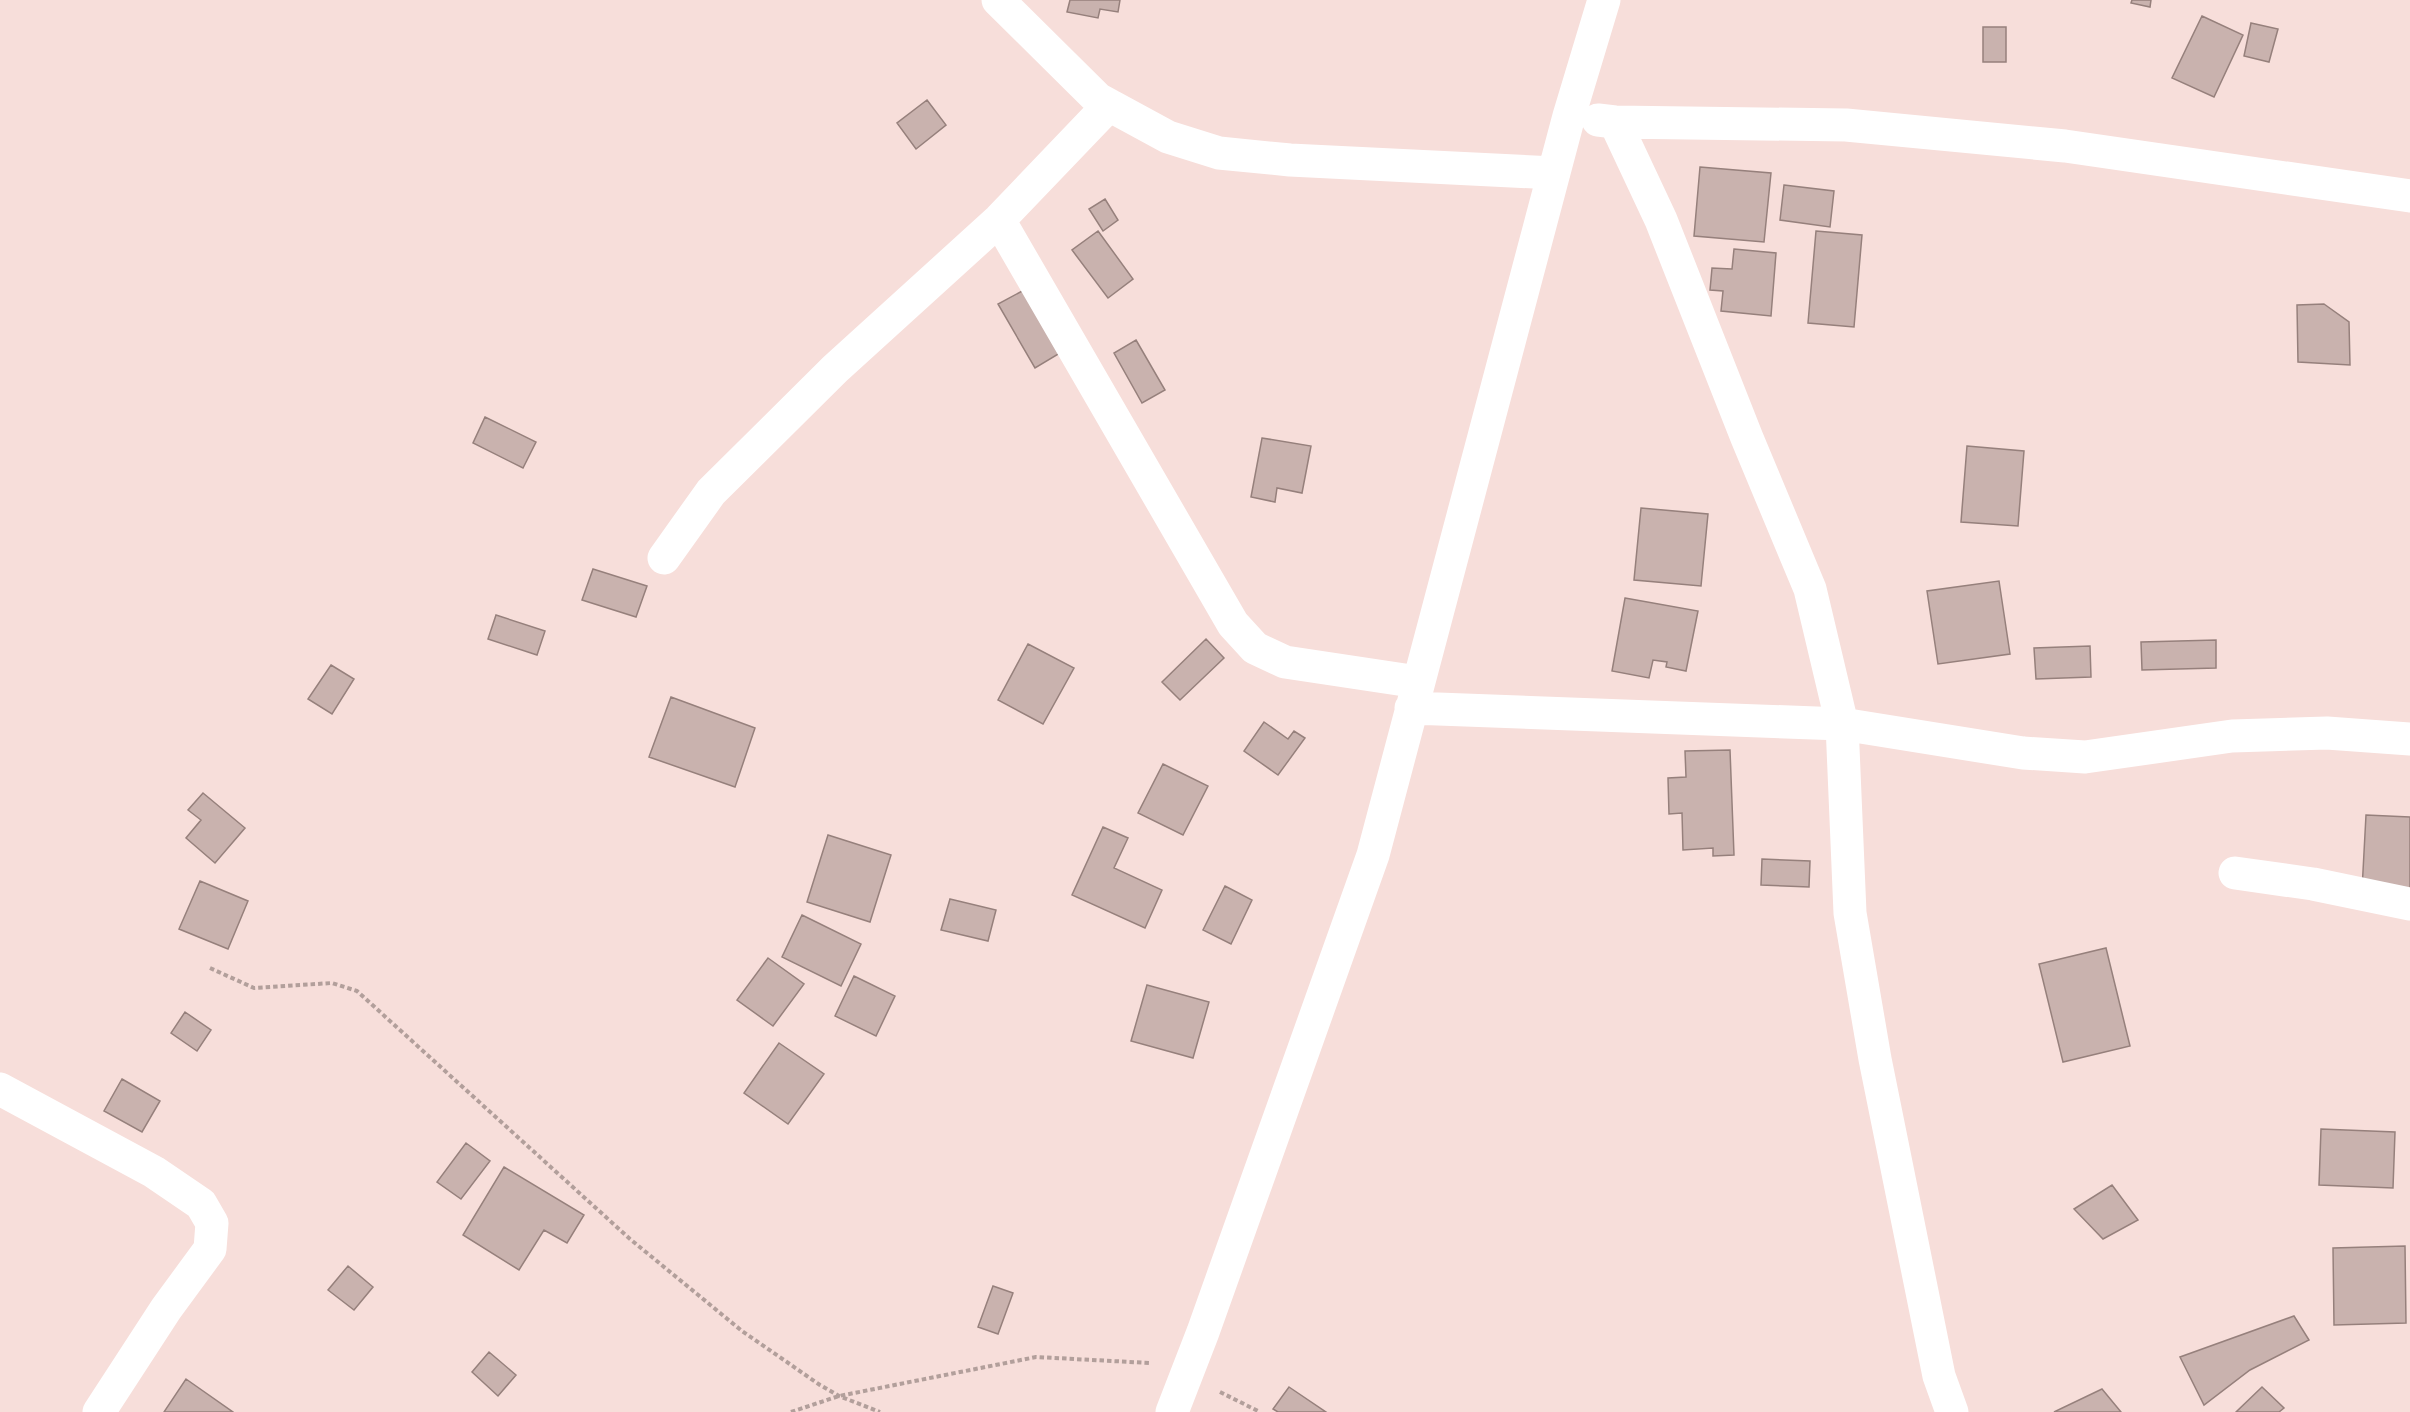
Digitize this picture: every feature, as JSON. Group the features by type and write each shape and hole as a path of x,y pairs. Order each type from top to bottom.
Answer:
{"street":[{"path":"998,0 1098,99 1168,137 1219,153 1290,160 1554,174"},
{"path":"1172,1412 1373,855 1569,116 1604,0"},
{"path":"664,558 711,492 835,369 999,220 1109,105"},
{"path":"1569,116 1615,123 1869,127 2065,146 2410,196"},
{"path":"1615,123 1661,220 1747,438 1810,589 1842,724 1852,924 1875,1059 1937,1364 1952,1412"},
{"path":"999,220 1233,624 1255,648 1285,662 1414,695 1842,724 2023,753 2085,757 2232,736 2326,733 2410,739"},
{"path":"2235,873 2313,884 2410,904"},
{"path":"0,1089 154,1172 201,1204 212,1223 210,1249 166,1309 99,1412"}],"path":[{"path":"210,968 254,988 332,983 357,991 630,1239 742,1331 839,1396 880,1412"},
{"path":"791,1412 839,1396 1036,1357 1189,1370 1260,1412"}],"building":[{"path":"1070,0 1120,0 1118,12 1100,9 1098,18 1067,12"},
{"path":"2132,0 2151,0 2150,7 2131,3"},
{"path":"2202,16 2243,35 2214,97 2172,78"},
{"path":"2251,23 2278,29 2269,62 2244,56"},
{"path":"1983,27 2006,27 2006,62 1983,62"},
{"path":"927,100 946,125 916,149 897,123"},
{"path":"1700,167 1771,173 1764,242 1694,236"},
{"path":"1784,185 1834,191 1830,227 1780,220"},
{"path":"1105,199 1118,220 1103,231 1089,209"},
{"path":"1098,231 1133,279 1108,298 1072,250"},
{"path":"1816,231 1862,235 1854,327 1808,323"},
{"path":"1734,249 1776,253 1771,316 1721,311 1723,291 1710,290 1712,268 1732,269"},
{"path":"1024,290 1060,353 1035,368 998,304"},
{"path":"2324,304 2349,322 2350,365 2298,362 2297,305"},
{"path":"1136,340 1165,390 1142,403 1114,353"},
{"path":"485,417 536,442 523,468 473,443"},
{"path":"1262,438 1311,446 1302,493 1277,488 1275,502 1251,497"},
{"path":"1967,446 2024,451 2018,526 1961,522"},
{"path":"1641,508 1708,514 1701,586 1634,580"},
{"path":"593,569 647,586 636,617 582,600"},
{"path":"1999,581 2010,654 1938,664 1927,591"},
{"path":"1625,598 1698,611 1686,671 1666,667 1667,662 1653,660 1649,678 1612,671"},
{"path":"496,615 545,631 537,655 488,639"},
{"path":"1206,639 1224,658 1180,700 1162,682"},
{"path":"2216,640 2216,668 2142,670 2141,642"},
{"path":"1028,644 1074,668 1043,724 998,700"},
{"path":"2090,646 2091,677 2036,679 2034,648"},
{"path":"331,665 354,679 332,714 308,699"},
{"path":"671,697 755,728 735,787 649,757"},
{"path":"1264,722 1288,739 1294,731 1305,738 1278,775 1244,751"},
{"path":"1730,750 1734,855 1713,856 1713,848 1683,850 1682,813 1669,814 1668,778 1686,777 1685,751"},
{"path":"1163,764 1208,786 1183,835 1138,813"},
{"path":"203,793 245,828 215,863 186,838 201,820 188,810"},
{"path":"2366,815 2410,817 2410,893 2362,890"},
{"path":"1103,827 1128,838 1114,868 1162,890 1145,928 1072,895"},
{"path":"828,835 891,855 870,922 807,902"},
{"path":"1762,859 1810,861 1809,887 1761,885"},
{"path":"200,881 248,901 228,949 179,929"},
{"path":"1225,886 1252,900 1231,944 1203,930"},
{"path":"950,899 996,910 988,941 941,930"},
{"path":"802,915 861,944 841,986 782,957"},
{"path":"2106,948 2130,1046 2063,1062 2039,964"},
{"path":"768,958 804,984 773,1026 737,1000"},
{"path":"854,976 895,996 876,1036 835,1016"},
{"path":"1147,985 1209,1002 1193,1058 1131,1041"},
{"path":"185,1012 211,1030 197,1051 171,1033"},
{"path":"779,1043 824,1074 788,1124 744,1093"},
{"path":"122,1079 160,1101 142,1132 104,1111"},
{"path":"2321,1129 2395,1132 2393,1188 2319,1185"},
{"path":"466,1143 490,1161 461,1199 437,1182"},
{"path":"504,1167 584,1215 567,1243 544,1230 519,1270 463,1235"},
{"path":"2112,1185 2138,1220 2103,1239 2074,1209"},
{"path":"2405,1246 2406,1323 2334,1325 2333,1248"},
{"path":"348,1266 373,1287 354,1310 328,1290"},
{"path":"993,1286 1013,1293 998,1334 978,1327"},
{"path":"2294,1316 2309,1340 2250,1370 2204,1405 2180,1357"},
{"path":"489,1352 516,1375 498,1396 472,1372"},
{"path":"186,1379 233,1412 164,1412"},
{"path":"1289,1387 1326,1412 1278,1412 1273,1409"},
{"path":"2262,1387 2284,1408 2279,1412 2236,1412"},
{"path":"2102,1389 2121,1412 2054,1412"}]}
